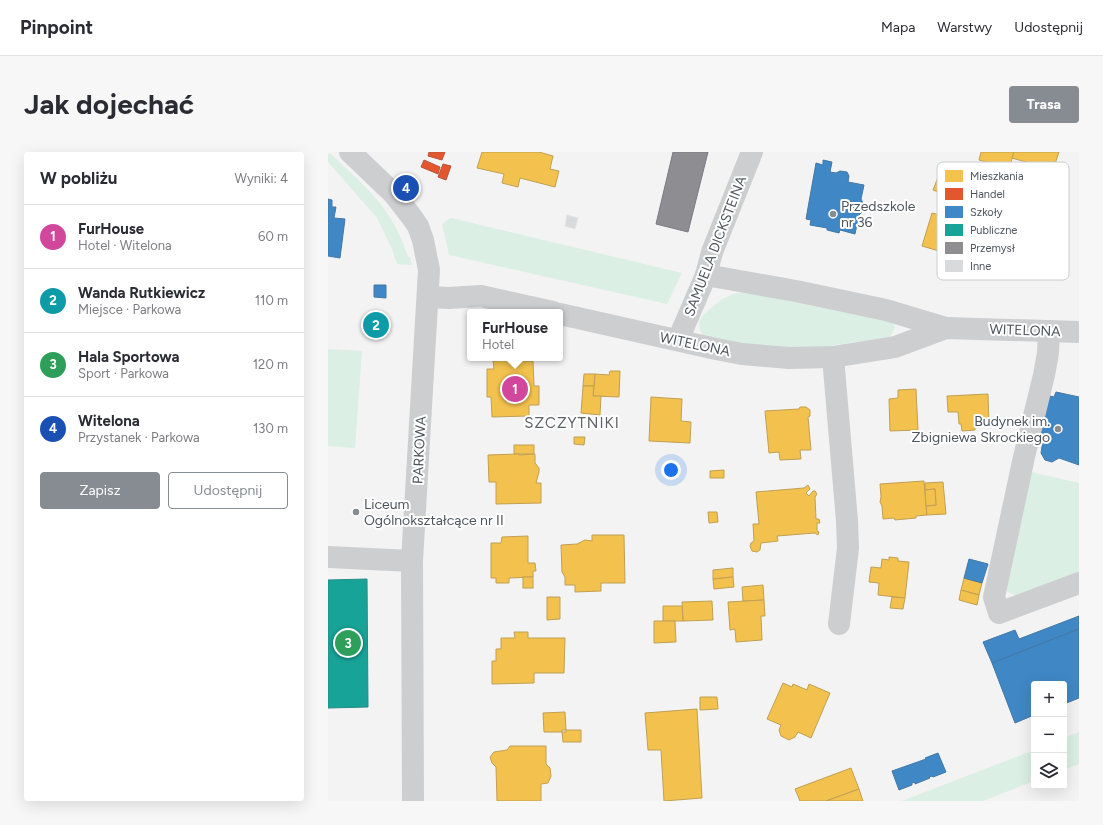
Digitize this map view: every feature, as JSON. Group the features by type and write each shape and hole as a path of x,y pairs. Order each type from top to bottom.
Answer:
{"street":[{"name":"PARKOWA","path":"350,152 394,194 418,226 423,240 429,270 412,561 413,801"},
{"name":"SAMUELA DICKSTEINA","path":"678,340 706,275 712,252 752,152"},
{"name":"WITELONA","path":"706,275 796,291 886,310 946,328 1079,332"},
{"path":"428,297 449,298 481,296 540,309"},
{"name":"WITELONA","path":"563,315 742,354 789,358 833,358 895,348 946,328"},
{"path":"1049,331 1048,354 1044,375 1024,457 994,597 999,613 1079,583"},
{"path":"833,358 848,548 839,624"},
{"path":"328,557 412,561"}],"green space":[{"path":"328,152 361,182 386,211 404,244 412,265 397,264 392,249 377,218 328,162"},
{"path":"451,218 682,273 667,304 449,255 442,224"},
{"path":"749,291 818,307 892,321 895,327 890,337 808,349 736,343 704,336 700,331 699,322 703,315 722,299 733,294"},
{"path":"328,349 362,351 355,448 328,446"},
{"path":"1027,471 1079,483 1079,577 1023,598 1006,591"},
{"path":"1079,732 1079,764 1067,769 1067,753 1067,737"},
{"path":"1031,751 1031,782 983,801 902,801"}],"building: Mieszkania":[{"path":"482,152 539,152 553,156 550,169 559,171 555,187 520,178 518,187 502,183 504,174 477,168"},
{"path":"981,152 1014,152 1011,162 986,162 979,160"},
{"path":"1014,152 1059,152 1056,162 1026,162 1012,158"},
{"path":"937,180 937,192 933,190"},
{"path":"932,213 937,214 937,250 922,246"},
{"path":"493,361 533,361 534,386 539,386 539,405 529,405 529,416 492,417 491,397 487,397 487,369 494,369"},
{"path":"610,371 620,371 619,397 593,396 595,374 609,375"},
{"path":"584,374 595,374 594,386 583,386"},
{"path":"583,386 594,386 593,396 601,396 600,415 581,413"},
{"path":"916,389 918,430 890,431 889,399 898,398 898,390"},
{"path":"988,394 989,423 975,423 975,430 962,431 961,424 959,424 958,412 948,412 947,396"},
{"path":"651,397 682,399 681,421 691,422 690,443 649,441"},
{"path":"800,407 806,407 810,410 810,416 808,417 811,450 800,450 801,459 780,460 779,452 769,453 765,411 799,409"},
{"path":"574,437 585,437 584,445 574,444"},
{"path":"514,445 534,445 534,454 514,454"},
{"path":"535,454 535,463 539,468 536,483 541,483 541,503 496,504 496,482 489,482 488,455"},
{"path":"724,470 724,478 710,478 710,471"},
{"path":"924,481 927,515 916,516 916,518 895,520 894,518 883,519 882,506 880,502 880,484"},
{"path":"943,482 946,514 927,515 926,506 936,505 935,489 925,490 925,483"},
{"path":"808,485 810,489 806,493 809,496 813,491 817,494 815,497 816,519 819,519 820,523 817,523 817,531 819,532 818,535 815,533 777,536 778,541 761,543 760,550 757,552 752,551 750,546 754,541 753,524 759,524 756,492 804,488"},
{"path":"935,489 936,505 926,506 925,490"},
{"path":"708,512 717,512 718,522 709,523"},
{"path":"592,535 624,535 625,583 601,583 601,591 575,592 575,585 565,585 565,577 562,572 561,545 577,544 585,540 592,541"},
{"path":"528,536 528,563 535,563 536,571 533,571 533,577 509,578 509,583 496,583 496,578 491,578 491,543 501,543 502,537"},
{"path":"889,557 898,558 898,561 909,562 905,598 878,595 879,583 869,582 871,567 881,568 882,559 889,560"},
{"path":"733,568 733,577 713,579 713,570"},
{"path":"523,577 533,577 533,588 523,588"},
{"path":"733,577 734,587 714,589 713,579"},
{"path":"964,578 982,583 979,595 961,590"},
{"path":"763,585 764,600 743,601 742,587"},
{"path":"961,590 979,595 977,605 959,600"},
{"path":"547,597 560,597 560,619 547,620"},
{"path":"892,597 905,598 903,609 890,608"},
{"path":"764,600 765,616 761,616 762,640 736,642 735,629 730,630 728,602"},
{"path":"712,601 713,620 683,621 682,602"},
{"path":"663,606 682,606 683,621 663,621"},
{"path":"654,621 675,621 676,642 654,643"},
{"path":"514,632 528,632 528,638 565,638 564,673 534,673 534,683 492,684 492,661 496,661 496,649 501,649 501,638 515,638"},
{"path":"783,683 792,687 793,684 807,690 809,684 830,693 811,738 798,732 795,737 789,740 781,736 779,730 781,725 767,719"},
{"path":"700,697 717,697 718,709 700,710"},
{"path":"697,709 702,798 664,801 661,750 648,750 645,713"},
{"path":"565,712 566,730 562,730 562,732 544,732 543,713"},
{"path":"566,730 581,730 581,742 563,742 562,732 566,732"},
{"path":"510,746 546,746 546,764 550,768 551,776 548,783 541,784 541,801 497,801 496,767 492,763 490,757 494,752 507,750"},
{"path":"851,768 859,789 826,801 800,801 795,789"},
{"path":"859,789 863,801 826,801"}],"building: Handel":[{"path":"429,152 445,152 442,160 428,156"},
{"path":"424,160 440,167 438,174 421,167"},
{"path":"443,164 451,166 446,180 438,177"}],"building: Szkoły":[{"path":"823,160 832,162 830,172 847,172 849,176 848,182 864,185 861,199 865,207 859,215 855,234 840,230 839,233 827,230 827,228 810,225 811,220 806,219 816,163 823,165"},
{"path":"328,199 332,200 332,207 336,207 334,218 345,219 340,258 328,256"},
{"path":"374,285 386,285 386,298 374,297"},
{"name":"Budynek im. Zbigniewa Skrockiego","path":"1056,392 1079,397 1079,465 1059,458 1052,462 1045,460 1041,453 1043,440 1037,436 1046,395 1054,397"},
{"path":"969,559 988,564 982,583 964,578"},
{"path":"1079,616 1079,629 992,663 983,642 1015,630 1019,639"},
{"path":"1079,629 1079,698 1067,703 1067,681 1031,681 1031,716 1015,723 992,663"},
{"path":"938,753 946,772 929,777 930,778 915,784 915,782 912,783 912,785 899,790 892,771 926,759 925,758"}],"building: Publiczne":[{"path":"367,579 368,707 328,708 328,580"}],"building: Przemysł":[{"path":"673,152 708,152 688,232 656,224"}],"building: Inne":[{"path":"567,215 578,218 575,229 565,226"}],"place":[{"name":"Witelona","path":"406,188"},
{"name":"Przedszkole nr 36","path":"833,214"},
{"name":"Wanda Rutkiewicz","path":"376,325"},
{"name":"FurHouse","path":"515,389"},
{"name":"Budynek im. Zbigniewa Skrockiego","path":"1058,429"},
{"name":"Liceum Ogólnokształcące nr II","path":"356,512"},
{"name":"Hala Sportowa","path":"348,643"}],"district":[{"name":"SZCZYTNIKI","path":"572,423"}]}
